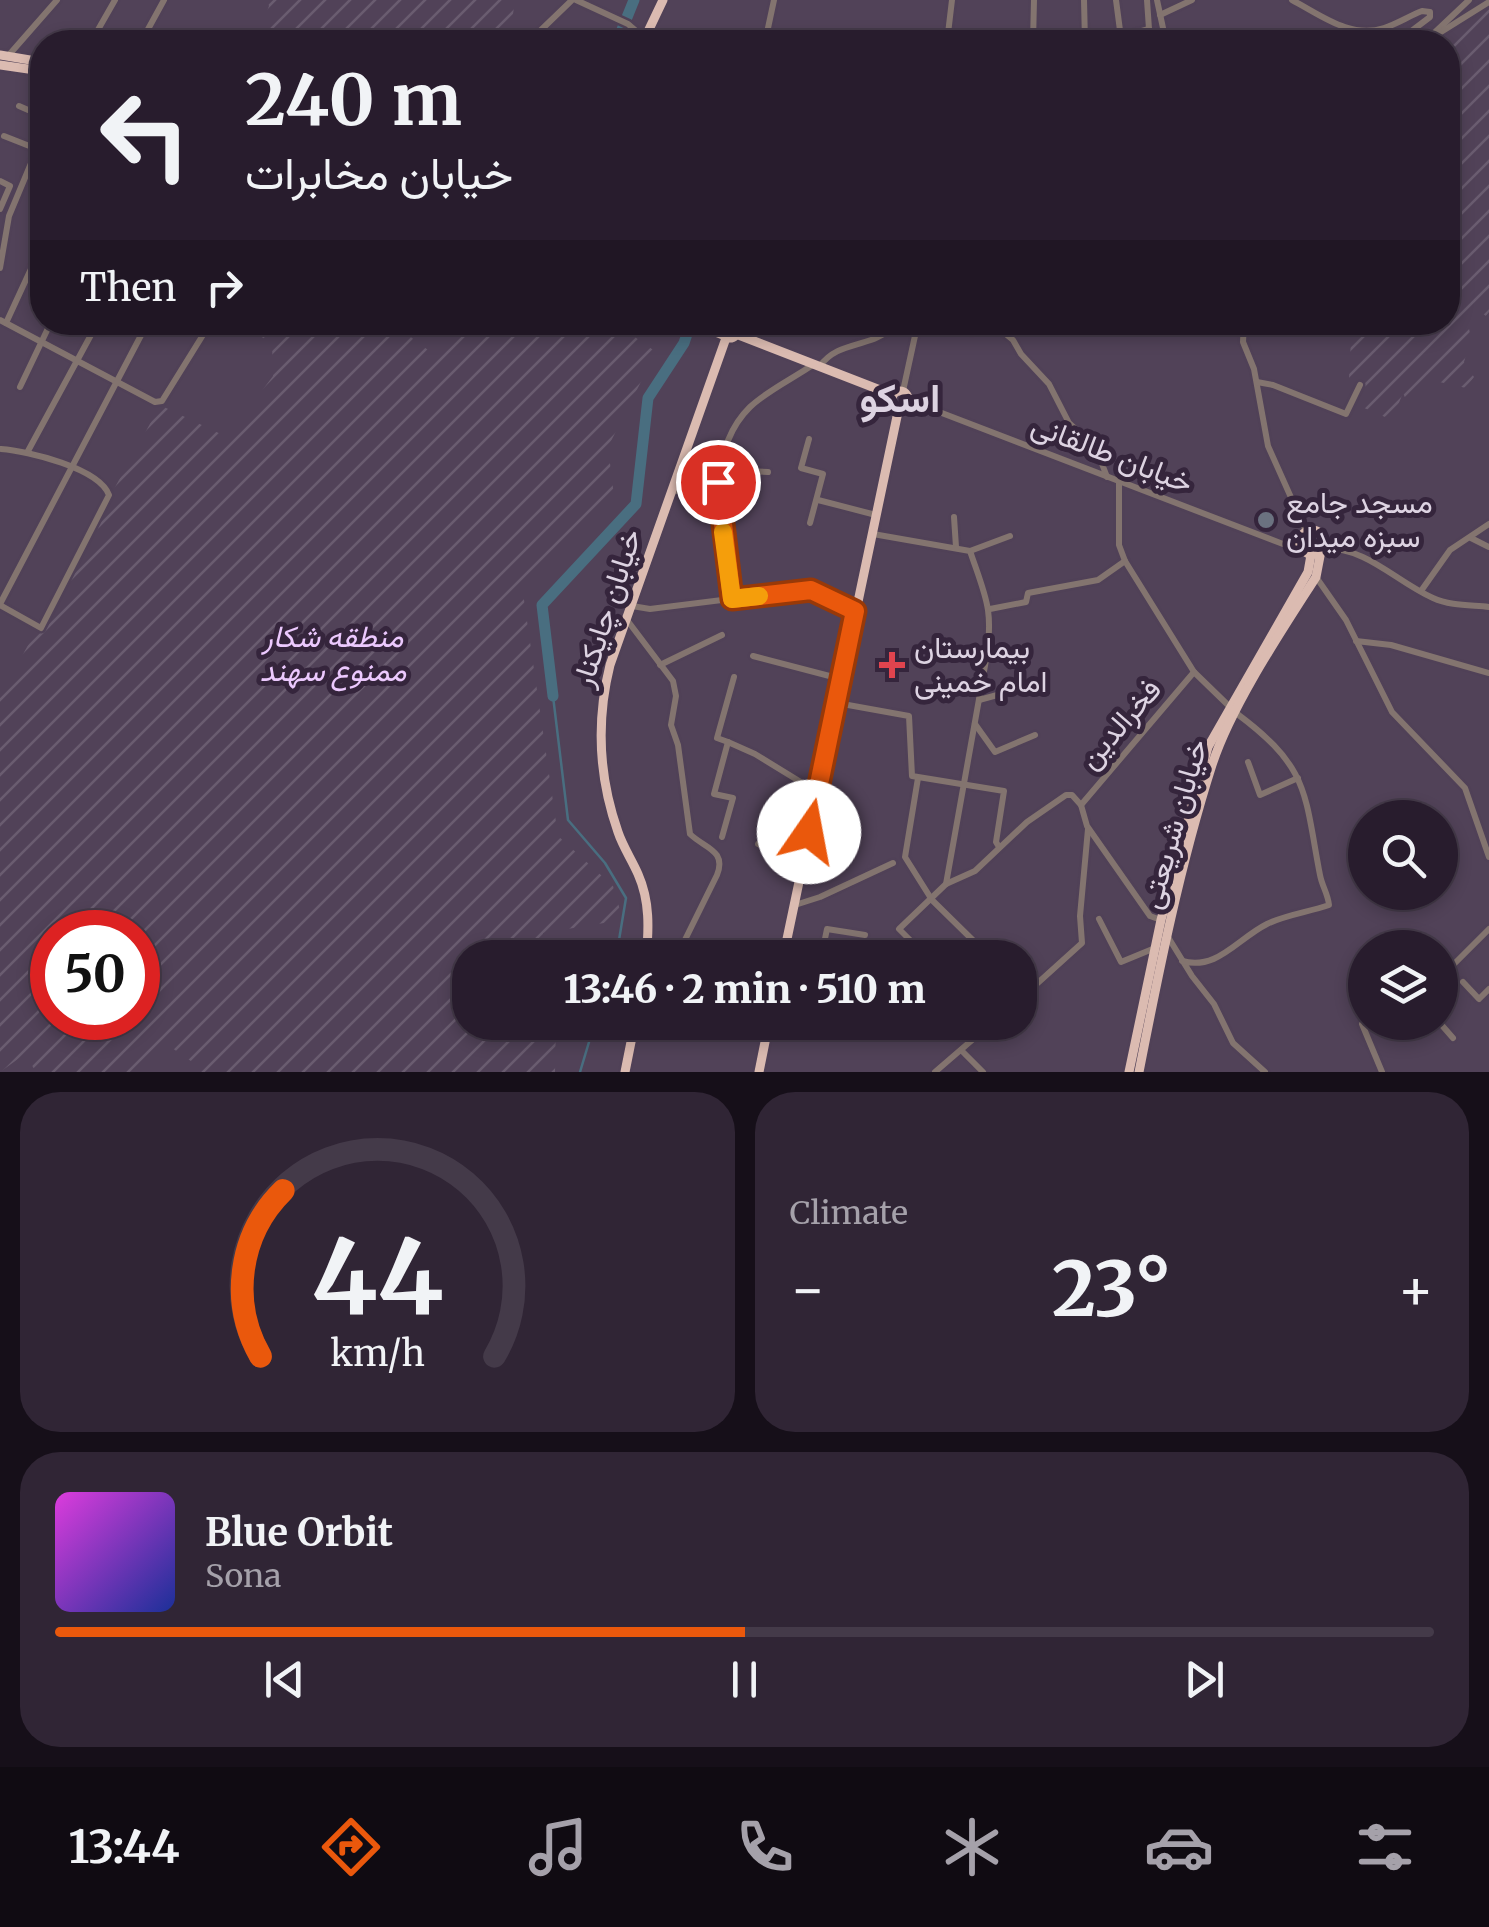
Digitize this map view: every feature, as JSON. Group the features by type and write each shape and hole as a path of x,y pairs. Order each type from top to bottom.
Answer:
{"main road":[{"path":"649,30 662,1"},
{"path":"2,62 30,62"},
{"path":"2,62 30,69"},
{"name":"خیابان چایکنار","path":"648,940 646,895 611,809 601,746 600,704 727,335"},
{"path":"746,335 901,395"},
{"path":"786,940 899,407 892,402 901,395"},
{"path":"1306,531 1321,533 1319,551 1304,551 1300,544 1306,531"},
{"name":"خیابان شریعتی","path":"1232,710 1316,577 1319,551"},
{"name":"خیابان شریعتی","path":"1139,1072 1202,765 1319,551"},
{"name":"خیابان شریعتی","path":"1129,1072 1161,920 1186,844"},
{"path":"625,1072 631,1040"},
{"path":"759,1072 765,1040"}],"street":[{"path":"30,30 57,0"},
{"path":"99,30 115,0"},
{"path":"147,30 164,0"},
{"path":"541,30 574,0 634,30"},
{"path":"768,30 774,0"},
{"path":"948,30 952,0"},
{"path":"1033,30 1034,0"},
{"path":"1084,0 1084,30"},
{"path":"1116,0 1121,30"},
{"path":"1147,0 1149,30"},
{"path":"1157,0 1163,30"},
{"path":"1160,15 1192,0"},
{"path":"1292,0 1352,30 1380,30 1422,11 1430,12 1430,17 1413,30"},
{"path":"1437,30 1469,0"},
{"path":"1444,30 1489,2"},
{"path":"2,62 30,30"},
{"path":"19,106 30,111"},
{"path":"4,136 30,146"},
{"path":"0,268 9,216 30,166"},
{"path":"0,182 10,186 0,209"},
{"path":"30,269 3,322 155,402 162,401 203,335"},
{"path":"20,386 44,335"},
{"path":"28,451 91,335"},
{"path":"0,450 28,451 70,467 108,490 98,519 41,628 0,605 70,467 141,335"},
{"path":"732,599 718,482 740,418 753,404 831,353 880,335"},
{"path":"901,395 915,335"},
{"path":"1007,335 1049,384 1069,423 1096,448 1106,478"},
{"path":"1243,335 1257,382 1268,446 1306,531"},
{"path":"1257,382 1346,414 1360,385"},
{"name":"خیابان طالقانی","path":"901,395 1106,478 1283,544 1300,544"},
{"path":"809,439 801,468 823,474 810,523"},
{"path":"722,470 768,472"},
{"path":"674,492 708,481 718,482"},
{"path":"1119,482 1119,546 1124,561 1194,672 1281,754 1298,778 1305,791 1320,878 1329,905 1268,923 1212,962 1182,961"},
{"path":"818,500 877,516"},
{"path":"954,517 956,547"},
{"path":"1421,591 1450,550 1489,524"},
{"path":"873,534 970,551 1010,536"},
{"path":"1470,537 1489,547"},
{"path":"946,884 992,624 970,551"},
{"path":"1319,551 1354,552 1441,601 1489,607"},
{"path":"990,609 1026,602 1028,593 1098,580 1124,561"},
{"path":"1316,577 1334,600 1392,712 1465,788 1489,856"},
{"path":"632,606 650,609 811,590 855,611"},
{"path":"627,620 673,681 676,696 671,725 678,745 690,834 718,853 721,860 685,940"},
{"path":"660,665 722,636"},
{"path":"1356,642 1391,646 1489,673"},
{"path":"752,656 841,679"},
{"name":"فخرالدین","path":"1081,806 1194,672"},
{"path":"734,678 717,738 755,754 818,792"},
{"path":"979,700 1012,690"},
{"path":"836,703 909,716 915,777 905,857 932,900 973,940"},
{"path":"974,722 995,752 1035,734"},
{"path":"722,837 733,798 714,794 728,742"},
{"path":"1248,762 1260,795 1298,778"},
{"path":"915,777 1004,792 996,842 999,847"},
{"path":"910,940 899,929 946,884 976,871 1027,822 1072,794 1081,806 1088,828 1150,916 1161,920"},
{"path":"1037,983 1082,943 1080,916 1088,828"},
{"path":"758,844 805,853"},
{"path":"795,905 820,898 892,863"},
{"path":"1099,919 1120,962 1155,948"},
{"path":"1458,960 1489,928"},
{"path":"825,940 828,929 865,934"},
{"path":"1168,936 1214,1004 1233,1043 1264,1072"},
{"path":"1463,982 1478,999 1489,989"},
{"path":"935,1072 973,1040"},
{"path":"1369,1040 1382,1072"},
{"path":"962,1050 983,1072"}],"green space":[{"name":"منطقه شکار ممنوع سهند","path":"0,0 1489,0 1489,1072 0,1072"},
{"path":"267,0 515,0 511,30 260,30 269,6"},
{"path":"1489,9 1489,312 1486,316 1475,308 1468,324 1471,338 1464,362 1474,377 1466,388 1435,381 1416,405 1407,402 1403,393 1396,410 1385,417 1348,401 1357,382 1349,379 1350,335 1460,335 1457,30"},
{"path":"259,335 408,335 428,350 460,335 632,335 656,352 608,447 614,496 561,548 523,593 558,836 613,886 620,910 610,922 543,933 544,940 452,940 452,1040 556,1040 555,1072 196,1072 198,1066 162,1041 143,1072 36,1072 25,1054 0,1072 0,696 157,411 164,407 227,437 273,376 272,344"}],"waterway":[{"path":"622,30 634,0"},
{"path":"553,696 542,605 636,504 648,398 687,335"},
{"path":"553,696 568,820 605,863 626,898 619,940"},
{"path":"580,1072 590,1040"}],"slow traffic":[{"path":"723,532 732,599 759,596"}],"place":[{"name":"مسجد جامع سبزه میدان","path":"1266,520"},
{"name":"بیمارستان امام خمینی","path":"892,665"}],"district":[{"name":"اسکو","path":"900,398"}],"route":[{"path":"718,482 732,599 811,590 855,611 809,832"}]}
